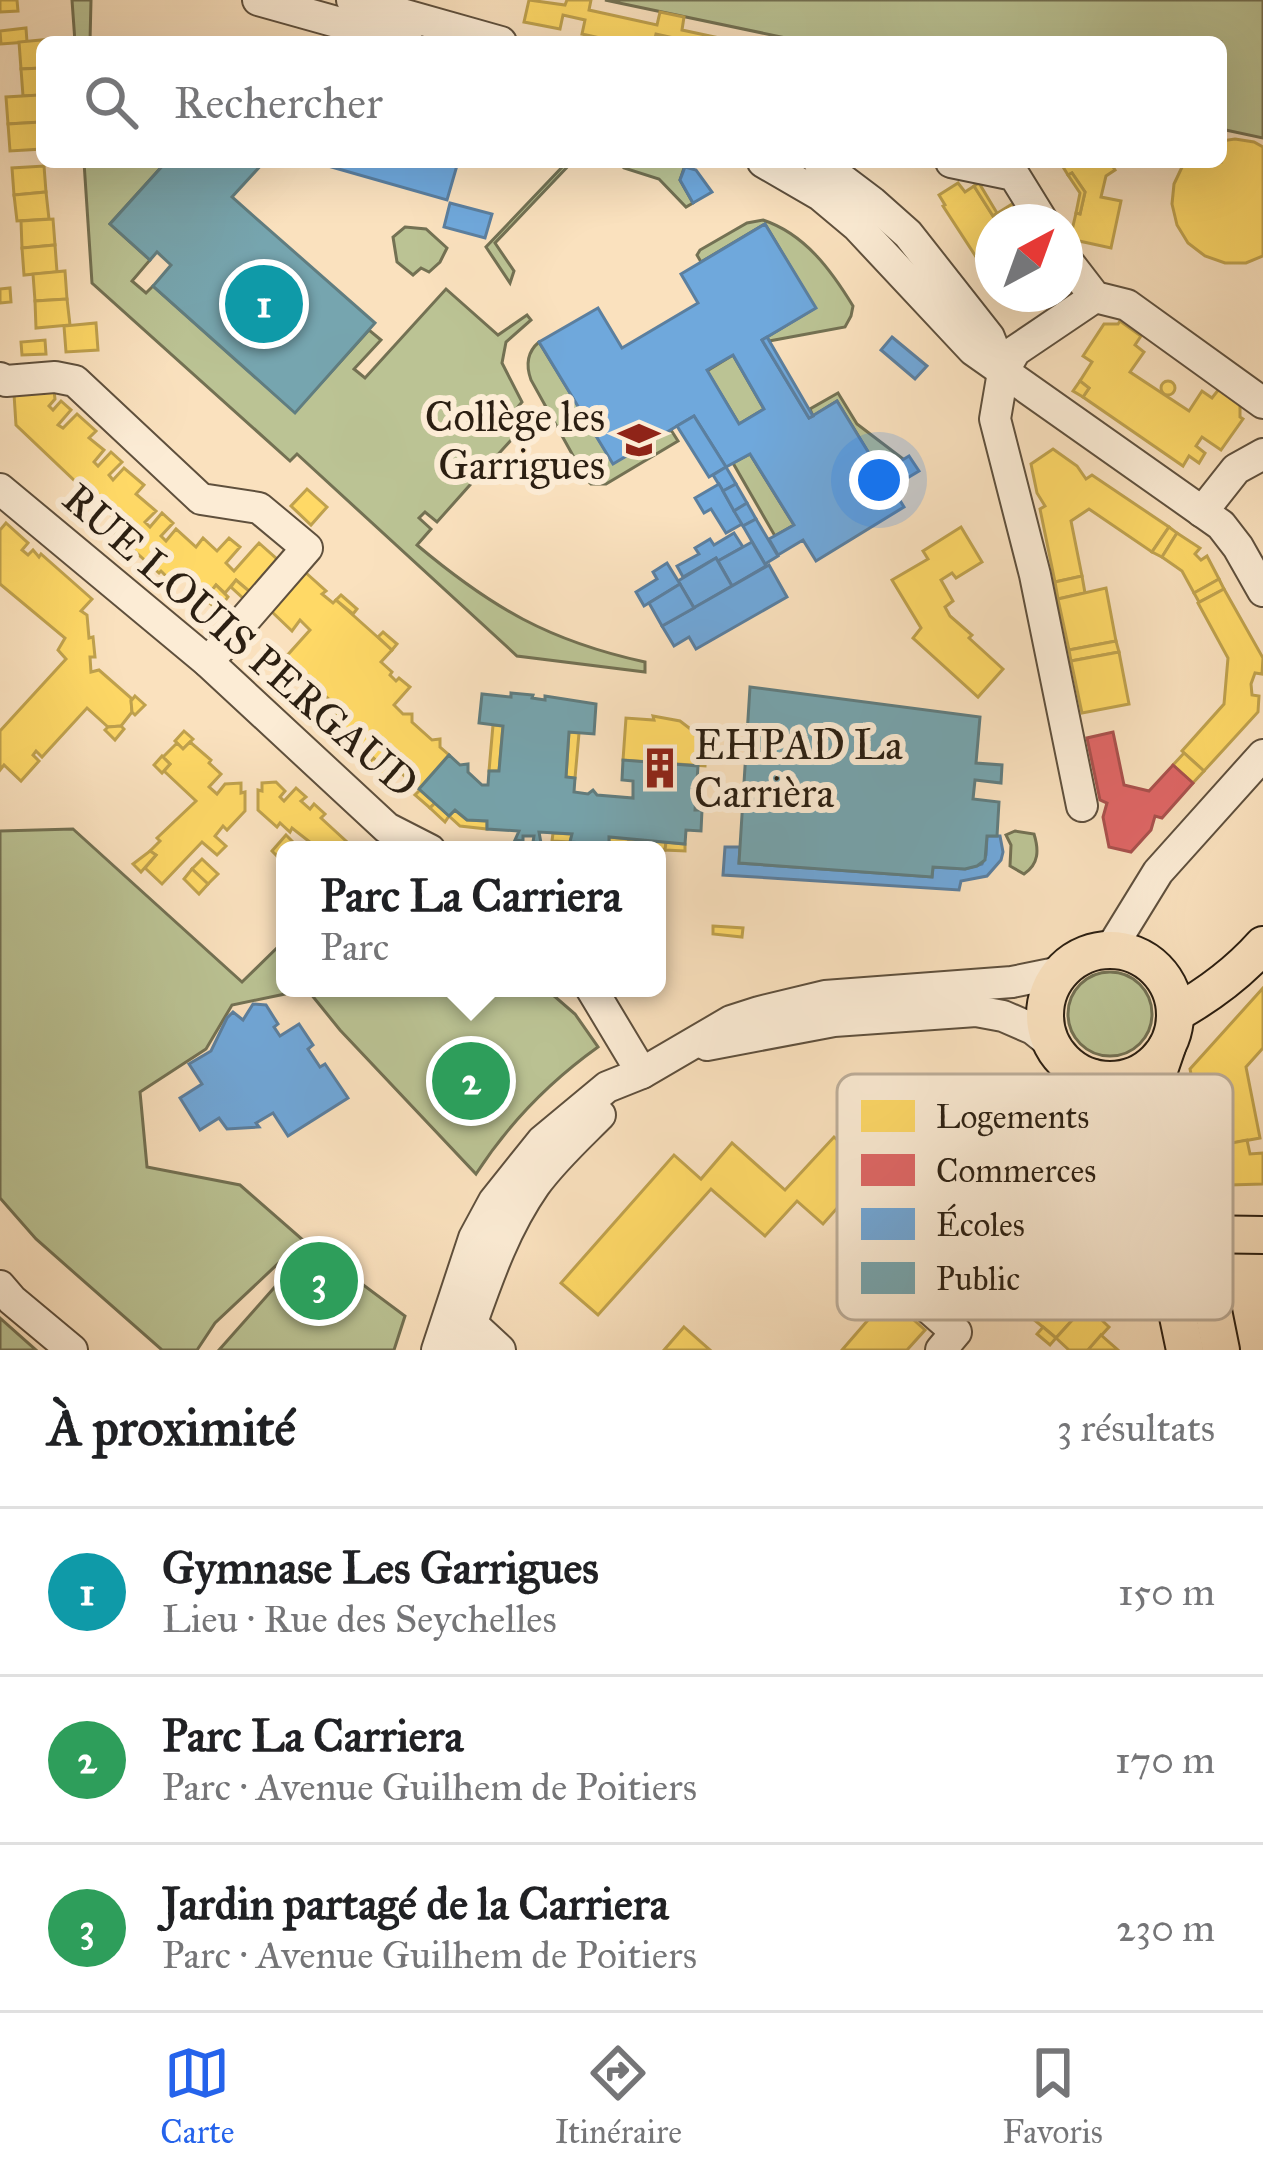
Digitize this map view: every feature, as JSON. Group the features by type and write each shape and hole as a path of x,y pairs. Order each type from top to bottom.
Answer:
{"main road":[{"path":"1137,1074 1159,1059 1172,1030 1263,945"},
{"path":"1085,1074 1070,1066 1053,1045 1045,1016 1047,1000 1061,972 1085,955 1109,950 1143,959 1169,986 1172,1030 1158,1074"},
{"path":"1233,1235 1263,1235"},
{"path":"1179,1320 1185,1350"},
{"path":"1215,1320 1221,1350"}],"street":[{"path":"258,0 387,36"},
{"path":"352,0 481,36"},
{"path":"774,168 820,194 857,226 973,350 1221,525 1263,591"},
{"path":"828,168 908,234 988,337 1003,372"},
{"path":"980,168 1014,175 1032,204"},
{"path":"1083,281 1095,297 1127,305 1263,403"},
{"path":"1082,806 1035,574 994,419 1003,372 1015,351 1095,297"},
{"path":"0,378 75,381 201,499 259,508 307,548 208,662"},
{"path":"1202,512 1236,469 1263,454"},
{"name":"RUE LOUIS PERGAUD","path":"0,489 208,662 387,827 413,841"},
{"path":"1109,950 1158,872 1263,755"},
{"path":"437,1350 461,1329 474,1238 494,1201 542,1141 607,1087 731,1021 825,996 1012,982 1061,972"},
{"path":"596,997 642,1072"},
{"path":"689,1047 834,1021 976,1011 1033,1029 1053,1045"},
{"path":"0,1286 72,1350"},
{"path":"941,1350 956,1332 942,1320"},
{"path":"461,1329 500,1350"}],"green space":[{"path":"72,0 91,0 90,36 75,36"},
{"path":"605,0 1263,0 1263,138 1227,130 1227,36 776,36"},
{"path":"84,168 161,168 110,224 150,260 132,281 146,293 153,286 295,412 369,330 381,340 354,369 365,378 446,289 498,335 527,315 531,320 506,342 502,363 522,402 510,416 523,427 483,471 471,460 465,466 477,477 437,522 425,512 419,518 431,529 417,545 523,619 579,644 645,662 645,672 517,656 297,454 290,461 92,283"},
{"path":"566,168 495,243 514,271 510,283 486,247"},
{"path":"624,168 684,168 680,180 693,203 686,207 659,179"},
{"path":"763,220 792,234 826,267 853,306 845,327 769,341 767,337 815,308 765,224 701,262 700,250 747,223"},
{"path":"405,227 426,229 447,248 429,272 421,268 413,275 397,262 393,237"},
{"path":"539,342 613,463 671,430 678,441 606,484 591,484 531,380 529,360"},
{"path":"733,355 764,409 739,424 707,371"},
{"path":"838,393 857,424 903,459 881,473 837,401 813,416 810,409"},
{"path":"750,454 794,525 775,536 733,463"},
{"path":"73,829 242,982 276,949 276,996 232,1005 206,1049 140,1092 147,1167 240,1185 303,1240 215,1323 197,1350 162,1350 36,1239 0,1198 0,831"},
{"path":"1015,831 1034,834 1036,840 1035,861 1024,874 1010,866 1011,845 1006,835"},
{"path":"1110,972 1140,984 1152,1014 1140,1044 1110,1056 1080,1044 1068,1014 1080,984"},
{"path":"313,997 555,997 575,1014 598,1047 531,1104 476,1174"},
{"path":"311,1246 405,1316 394,1350 219,1350"},
{"path":"0,1318 36,1350 0,1350"}],"building: Logements":[{"path":"0,0 17,0 18,11 0,12"},
{"path":"529,0 565,5 567,0 591,0 589,10 657,25 660,12 684,17 682,30 710,36 591,36 582,34 585,20 563,15 560,29 524,22"},
{"path":"26,28 27,42 1,44 0,31"},
{"path":"36,40 36,68 21,69 19,42"},
{"path":"36,68 36,95 23,96 21,69"},
{"path":"36,95 36,122 8,124 6,97"},
{"path":"36,122 36,149 10,151 8,124"},
{"path":"1227,140 1263,147 1263,256 1246,263 1225,263 1188,243 1172,204 1182,168 1227,168"},
{"path":"12,168 44,168 46,192 14,195"},
{"path":"1064,168 1115,170 1106,176 1101,197 1121,201 1111,248 1083,242 1085,192 1072,173 1068,175"},
{"path":"1072,173 1085,192 1082,204 1078,204 1080,193 1068,175"},
{"path":"958,183 965,192 974,186 985,204 975,204 975,255 943,206 939,195"},
{"path":"979,183 992,204 985,204 974,186"},
{"path":"46,192 49,219 17,221 14,195"},
{"path":"53,219 55,245 22,248 21,221"},
{"path":"55,245 57,272 24,275 22,248"},
{"path":"65,271 67,299 35,301 33,274"},
{"path":"10,288 11,302 0,303 0,289"},
{"path":"67,299 70,325 36,328 35,301"},
{"path":"1120,321 1141,336 1135,345 1144,352 1130,372 1189,411 1202,391 1212,398 1219,389 1240,403 1243,419 1221,450 1202,437 1196,446 1205,453 1199,463 1189,456 1183,466 1083,397 1089,388 1080,381 1092,362 1083,356 1104,324"},
{"path":"96,323 98,350 66,352 64,326"},
{"path":"45,340 46,354 22,355 21,342"},
{"path":"1080,381 1089,388 1083,397 1073,391"},
{"path":"1168,381 1175,388 1168,395 1161,388"},
{"path":"54,391 49,406 53,410 61,401 71,410 58,425 63,428 77,414 96,431 89,438 104,450 94,462 98,466 111,452 122,462 109,475 113,480 124,468 144,485 136,494 156,511 145,522 150,527 162,513 173,523 161,536 166,541 176,529 196,547 203,538 217,551 229,538 240,547 226,563 234,571 259,543 278,560 250,592 236,580 225,593 216,585 209,594 177,571 169,579 110,529 117,521 16,425 14,394"},
{"path":"1053,449 1086,479 1092,475 1169,527 1152,552 1089,509 1071,521 1082,576 1055,582 1040,509 1045,506 1031,464"},
{"path":"307,489 327,507 311,525 291,506"},
{"path":"6,523 28,543 22,550 28,555 33,550 41,554 92,599 81,611 87,615 89,638 93,637 91,672 99,670 131,698 132,712 121,726 108,727 87,708 42,757 36,751 33,755 39,761 21,781 4,765 0,770 0,731 66,659 58,650 65,638 0,584 0,530"},
{"path":"961,527 982,562 956,578 952,573 941,580 953,601 945,607 972,635 969,638 1003,669 978,697 913,638 921,628 892,580 928,559 923,551"},
{"path":"1169,527 1177,533 1162,557 1152,552"},
{"path":"1177,533 1200,548 1195,554 1201,560 1207,556 1219,579 1194,593 1182,571 1162,557"},
{"path":"305,572 326,591 322,594 333,603 336,600 392,650 381,662 396,681 399,678 410,687 394,705 403,714 412,714 412,722 432,740 440,739 440,747 449,755 419,789 392,765 388,771 330,720 340,709 284,659 310,630 300,620 292,631 271,611"},
{"path":"1082,576 1085,593 1058,599 1055,582"},
{"path":"1219,579 1224,589 1199,602 1194,593"},
{"path":"236,580 250,592 244,599 231,587"},
{"path":"216,585 228,597 218,610 205,599"},
{"path":"1106,588 1116,641 1069,650 1058,599"},
{"path":"1224,589 1263,658 1262,674 1255,673 1251,684 1252,695 1259,696 1258,712 1204,771 1182,751 1224,704 1228,658 1198,603"},
{"path":"341,595 357,609 353,614 336,600"},
{"path":"383,632 397,644 392,650 378,637"},
{"path":"1116,641 1119,652 1071,661 1069,650"},
{"path":"1119,652 1129,704 1082,713 1071,661"},
{"path":"297,671 312,684 308,690 293,676"},
{"path":"135,696 145,705 135,715 131,701"},
{"path":"653,716 680,721 697,734 706,747 705,766 623,760 626,718 654,720"},
{"path":"493,725 503,726 499,771 489,771"},
{"path":"108,727 124,729 115,740 105,730"},
{"path":"184,731 193,739 183,749 175,741"},
{"path":"569,732 579,733 575,778 566,777"},
{"path":"190,742 221,774 209,787 217,794 225,784 241,783 245,811 215,836 226,846 217,855 202,842 162,884 145,868 156,855 150,851 160,841 157,838 196,801 164,771 170,764 163,757 177,743 183,749"},
{"path":"359,745 373,758 368,764 354,751"},
{"path":"1184,753 1204,771 1193,783 1173,765"},
{"path":"162,756 170,764 162,773 154,765"},
{"path":"373,758 388,771 382,777 368,764"},
{"path":"276,782 285,791 280,797 284,801 296,788 306,797 301,801 310,809 314,804 325,814 321,818 346,841 309,841 292,828 290,832 280,823 277,827 258,810 262,783"},
{"path":"420,790 435,803 430,808 415,795"},
{"path":"435,803 449,816 445,822 430,808"},
{"path":"455,810 467,820 487,821 487,829 460,826 449,816"},
{"path":"553,833 572,834 570,841 552,841"},
{"path":"666,842 685,844 685,851 666,850"},
{"path":"150,851 156,855 141,872 133,864"},
{"path":"202,859 218,874 208,884 192,869"},
{"path":"192,869 208,884 199,894 184,879"},
{"path":"713,926 743,928 742,937 713,934"},
{"path":"1263,988 1263,1048 1246,1067 1260,1138 1233,1143 1233,1074 1191,1074 1190,1069"},
{"path":"834,1137 837,1208 823,1224 797,1201 765,1236 711,1189 598,1315 561,1283 674,1155 701,1179 732,1143 785,1190"},
{"path":"1247,1140 1250,1154 1263,1153 1263,1184 1233,1185 1233,1143"},
{"path":"868,1320 914,1320 925,1330 907,1350 842,1350"},
{"path":"1034,1320 1072,1320 1056,1338"},
{"path":"1072,1320 1102,1320 1109,1327 1088,1350 1069,1350 1056,1338"},
{"path":"684,1327 710,1350 664,1350"},
{"path":"1043,1327 1056,1338 1050,1345 1037,1334"},
{"path":"1101,1335 1118,1350 1088,1350"}],"building: Commerces":[{"path":"1113,732 1124,785 1149,791 1173,765 1193,783 1162,818 1155,816 1151,830 1131,852 1109,847 1103,817 1107,803 1100,800 1087,738"}],"building: Écoles":[{"path":"335,168 456,168 447,200"},
{"path":"685,168 696,170 712,192 693,203 680,180"},
{"path":"450,203 492,214 485,238 444,227"},
{"path":"765,224 816,308 762,340 809,418 837,401 881,473 909,456 919,471 899,483 903,490 896,494 904,507 816,561 803,540 778,555 769,539 794,525 750,454 726,467 694,416 613,464 539,342 598,308 622,348 698,303 681,274","holes":["733,355 764,409 739,424 707,370"]},
{"path":"767,337 813,416 809,418 762,340"},
{"path":"892,337 927,366 915,379 881,350"},
{"path":"694,416 726,467 709,477 677,426"},
{"path":"726,467 736,484 723,491 713,475"},
{"path":"719,484 742,524 726,533 711,509 704,513 695,498"},
{"path":"736,484 747,503 734,511 723,491"},
{"path":"747,503 756,519 743,526 734,511"},
{"path":"756,519 778,556 765,564 743,526"},
{"path":"734,533 743,547 683,577 677,566 699,554 695,548 710,539 714,545"},
{"path":"752,542 766,566 732,586 718,561"},
{"path":"716,558 732,586 694,608 678,581"},
{"path":"667,563 680,584 644,606 636,592 657,579 653,572"},
{"path":"769,565 787,597 696,649 689,637 674,646 662,626"},
{"path":"680,584 694,608 662,626 649,603"},
{"path":"987,836 1000,836 1001,860 987,876 961,881 959,890 723,875 725,847 740,847 739,863 932,877 933,867 965,869 982,864"},
{"path":"253,1004 266,1005 280,1036 299,1024 313,1045 308,1049 320,1067 325,1064 348,1098 288,1136 273,1113 256,1123 259,1127 227,1129 219,1118 200,1130 180,1098 202,1084 189,1064 211,1051 233,1012 243,1020"}],"building: Public":[{"path":"161,168 259,168 232,197 375,323 295,413 153,286 171,265 157,252 150,260 110,224"},
{"path":"750,687 980,717 976,763 1002,765 1001,783 975,780 973,799 999,802 997,836 987,836 985,860 965,869 933,867 932,877 739,863"},
{"name":"EHPAD La Carrièra","path":"511,693 596,704 594,734 569,732 566,777 575,778 574,792 593,790 597,795 633,798 633,781 622,780 623,760 698,766 695,810 702,810 701,831 686,830 685,844 609,837 609,841 570,841 572,834 539,832 541,841 523,836 523,841 515,840 519,831 487,829 487,821 467,820 455,810 449,816 419,789 449,755 460,765 468,764 468,772 488,785 489,771 499,771 503,726 479,723 482,694 511,697"}],"place":[{"name":"Gymnase Les Garrigues","path":"264,304"},
{"name":"Collège les Garrigues","path":"639,440"},
{"name":"EHPAD La Carrièra","path":"660,768"},
{"name":"Parc La Carriera","path":"471,1081"},
{"name":"Jardin partagé de la Carriera","path":"319,1281"}]}
